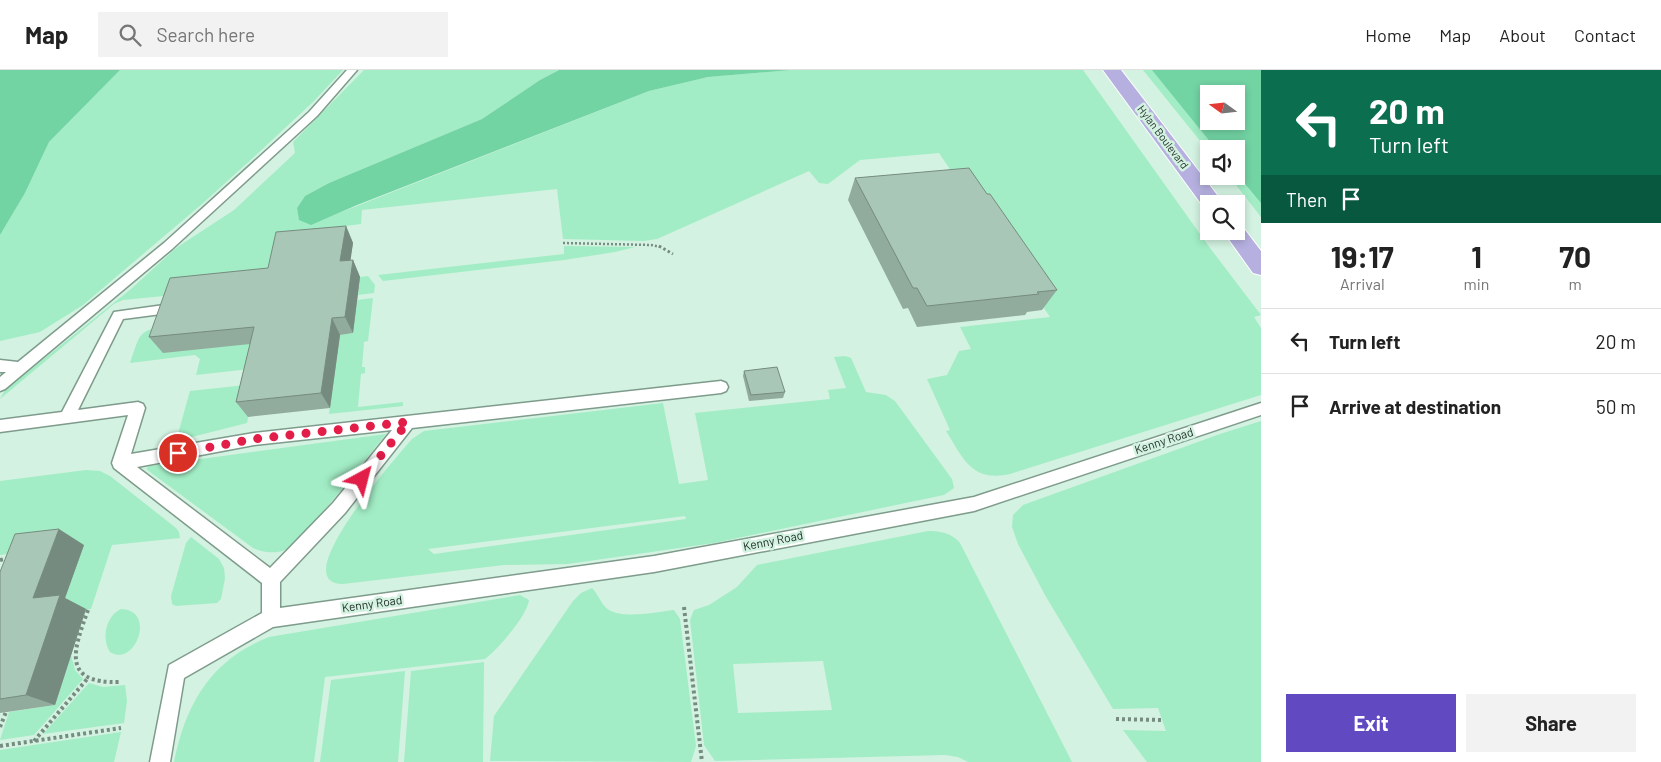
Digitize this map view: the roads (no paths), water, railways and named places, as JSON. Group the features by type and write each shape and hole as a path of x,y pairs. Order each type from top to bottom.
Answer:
{"main road":[{"name":"Hylan Boulevard","path":"1112,70 1206,195"},
{"path":"1241,240 1261,267"}],"lane":[{"path":"0,385 168,246 313,114 352,70"},
{"path":"67,418 119,315 164,310"},
{"path":"0,366 20,368"},
{"path":"120,463 254,439 721,387"},
{"path":"0,426 138,408 120,463"},
{"name":"Kenny Road","path":"271,618 654,564 974,504 1261,409"},
{"path":"160,762 176,672 271,618 271,579 339,508 408,422"},
{"path":"120,463 271,579"}]}
